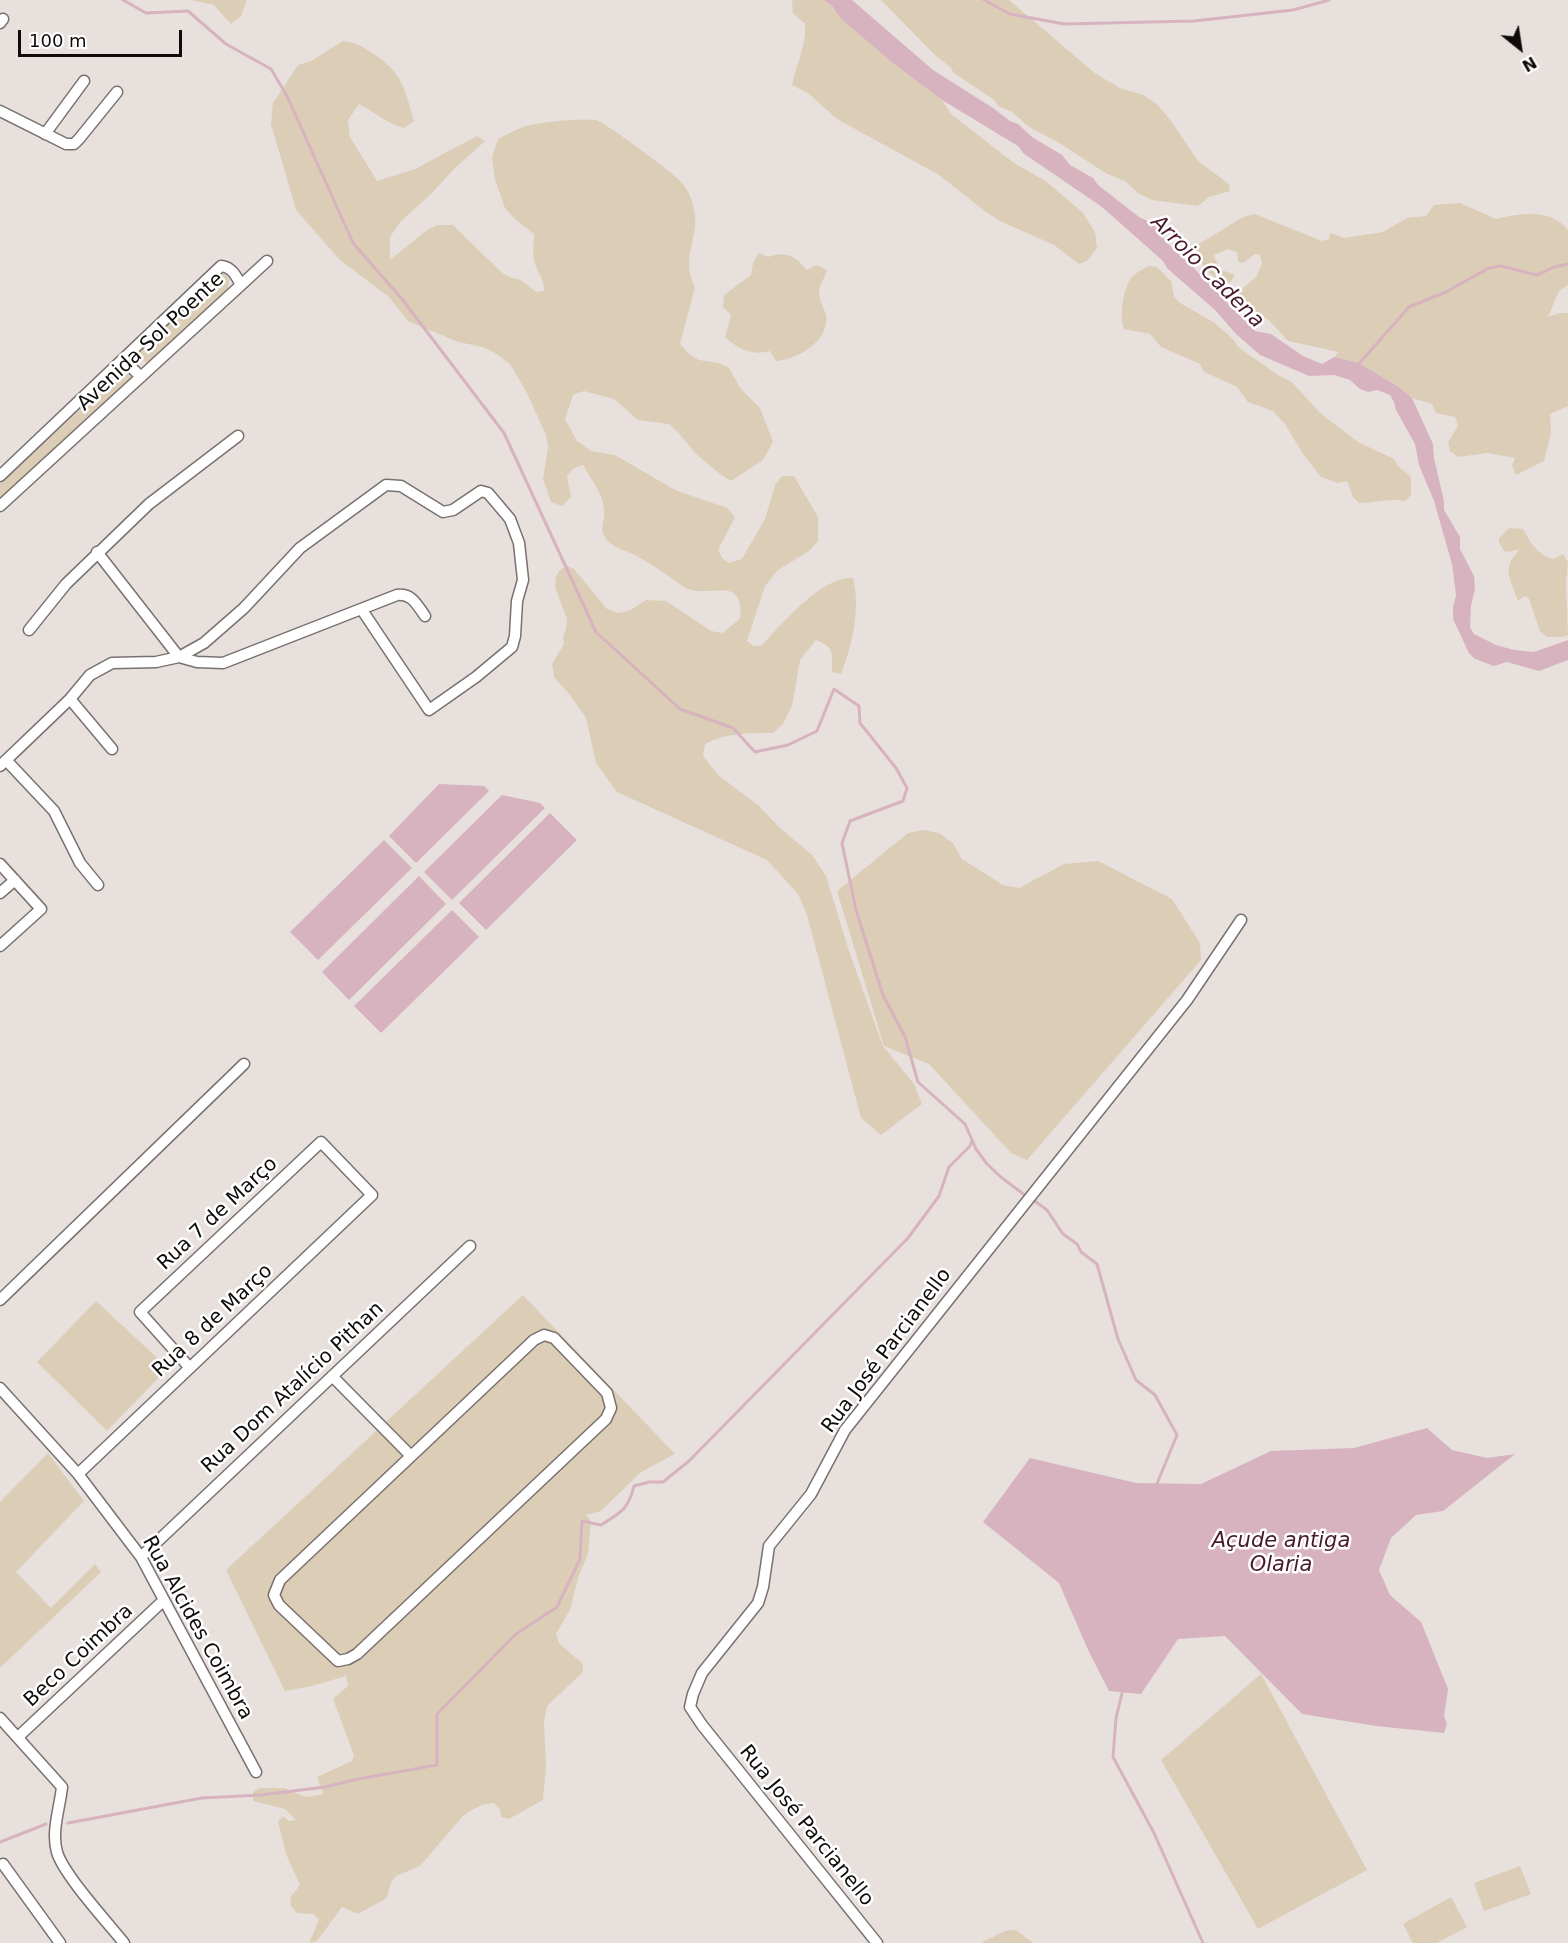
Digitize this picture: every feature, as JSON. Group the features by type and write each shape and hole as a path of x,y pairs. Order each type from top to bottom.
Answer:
{"street":[{"path":"45,134 84,81"},
{"path":"0,111 66,144 74,144 117,92"},
{"path":"241,285 267,261"},
{"name":"Avenida Sol Poente","path":"0,476 221,266 227,266 235,274 241,285 0,506"},
{"path":"123,359 141,376"},
{"path":"29,630 66,584 97,552 149,504 238,436"},
{"path":"99,885 80,863 54,811 3,763 70,699 90,675 112,663 156,662 179,657 204,643 244,608 300,548 386,485 402,486 443,512 453,510 481,491 488,493 510,519 519,543 523,580 517,601 512,647 429,710 362,610"},
{"path":"97,552 179,657 197,662 224,663 397,595 410,596 425,616"},
{"path":"70,699 112,749"},
{"path":"0,864 41,909 0,946"},
{"path":"0,893 15,880"},
{"name":"Rua José Parcianello","path":"877,1943 702,1725 690,1707 693,1694 702,1673 758,1603 763,1587 769,1546 811,1494 844,1430 1187,1000 1241,920"},
{"path":"0,1300 244,1064"},
{"name":"Rua 7 de Março","path":"190,1368 140,1312 321,1142 372,1195"},
{"name":"Rua 8 de Março","path":"78,1474 372,1195"},
{"name":"Rua Dom Atalício Pithan","path":"141,1557 470,1246"},
{"path":"544,1335 554,1338 607,1392 611,1408 606,1419 357,1654 338,1661 279,1605 274,1595 280,1580 411,1456 534,1340 544,1335"},
{"path":"332,1376 411,1456"},
{"name":"Rua Alcides Coimbra","path":"2,1395 78,1474 141,1557 256,1772"},
{"name":"Beco Coimbra","path":"18,1737 164,1600"},
{"path":"0,1718 63,1787 55,1838 57,1853 70,1874 124,1943"},
{"path":"3,1864 60,1943"}],"shaded area":[{"path":"191,0 247,0 241,16 231,24 214,5"},
{"path":"792,0 824,0 832,6 842,20 894,64 942,100 951,114 1014,163 1047,182 1083,213 1095,232 1097,248 1087,261 1079,264 1054,245 1000,221 939,175 837,119 809,94 792,85 803,47 805,24 793,13"},
{"path":"881,0 1009,0 1096,74 1120,88 1143,95 1157,104 1198,161 1229,184 1230,191 1209,197 1198,206 1152,200 1138,193 1125,181 1107,174 1061,144 1029,127 1012,112 998,106 994,100 954,73"},
{"path":"343,41 366,49 389,65 400,80 414,121 404,128 387,121 359,104 348,120 350,137 377,181 415,169 477,136 485,141 401,221 390,237 390,260 427,230 437,225 453,225 501,272 521,280 536,292 544,291 534,260 534,234 505,208 495,180 492,157 498,139 530,125 570,120 596,120 666,169 684,185 689,193 695,215 695,225 689,268 695,287 680,344 689,354 699,360 719,363 729,368 741,389 760,408 773,442 763,460 731,481 696,454 669,424 638,420 614,399 584,391 573,395 565,419 577,441 591,451 615,455 675,490 727,508 735,517 718,550 722,558 729,563 742,559 765,519 775,485 782,476 794,476 818,517 818,541 809,551 778,570 765,586 747,641 754,646 761,646 791,614 815,593 841,579 853,578 856,614 849,651 841,674 832,672 829,648 816,640 800,660 792,706 783,724 773,733 738,734 712,740 705,744 703,756 718,775 758,805 780,828 812,855 826,876 849,951 883,1046 914,1084 922,1104 881,1135 861,1118 807,915 798,894 767,860 617,792 596,763 586,718 554,677 552,664 564,644 563,637 567,619 555,587 556,576 561,569 567,566 574,569 607,609 618,613 629,611 646,600 666,601 711,631 722,633 740,619 740,604 736,596 730,591 702,591 684,587 643,559 607,541 603,534 602,498 583,465 574,468 567,476 571,497 562,506 551,502 543,479 548,447 546,435 526,391 510,364 483,347 458,342 408,321 389,297 340,260 296,210 271,124 273,103 298,65 311,61"},
{"path":"1460,203 1496,219 1524,214 1544,215 1561,223 1568,230 1568,285 1559,291 1548,317 1568,313 1568,406 1550,414 1551,433 1544,461 1516,475 1512,466 1515,458 1488,453 1458,457 1450,451 1448,442 1458,426 1455,417 1436,413 1432,404 1412,398 1399,387 1359,363 1334,357 1339,352 1288,341 1270,321 1233,297 1256,277 1262,264 1260,255 1255,254 1243,263 1238,262 1237,252 1228,249 1214,255 1219,269 1235,275 1230,283 1208,272 1196,250 1199,244 1243,217 1255,214 1322,241 1329,239 1330,233 1344,238 1383,232 1407,218 1426,216 1434,205"},
{"path":"759,253 768,257 780,254 790,256 806,270 817,265 827,270 819,292 826,315 823,333 811,347 785,360 776,361 770,351 751,352 725,338 731,315 723,307 724,295 751,275 753,263"},
{"path":"1149,266 1157,267 1171,281 1174,297 1180,303 1215,323 1234,340 1238,347 1292,382 1320,413 1358,442 1394,459 1399,467 1411,477 1411,495 1405,501 1359,503 1353,497 1347,481 1338,483 1321,477 1303,454 1285,424 1273,411 1248,402 1237,387 1204,372 1200,364 1161,347 1150,334 1124,329 1122,310 1126,288 1132,277"},
{"path":"219,273 228,277 227,291 151,362 142,360 139,354 141,349"},
{"path":"128,370 134,378 0,502 0,484 119,374"},
{"path":"1509,528 1523,529 1532,544 1543,555 1554,559 1563,554 1568,562 1566,583 1568,635 1547,637 1540,631 1529,599 1525,596 1518,601 1509,569 1513,557 1519,550 1505,552 1499,543 1499,538"},
{"path":"923,830 939,833 953,843 962,859 1003,885 1019,888 1064,864 1098,861 1172,899 1200,943 1201,960 1027,1160 1011,1153 929,1064 884,1046 837,891 908,833"},
{"path":"523,1295 675,1454 641,1472 601,1511 586,1515 591,1521 588,1554 578,1578 570,1610 556,1634 559,1643 583,1664 583,1672 547,1706 544,1722 546,1766 543,1800 509,1819 501,1817 500,1809 494,1803 482,1805 470,1811 463,1816 420,1866 396,1876 391,1882 387,1898 358,1914 342,1907 317,1941 309,1943 319,1920 314,1914 297,1913 291,1906 290,1898 300,1885 286,1854 278,1822 283,1816 289,1821 296,1820 285,1809 253,1801 253,1792 260,1788 284,1788 306,1797 323,1794 317,1777 352,1761 354,1755 333,1699 348,1686 346,1676 285,1691 226,1570"},
{"path":"96,1301 168,1368 107,1431 37,1362"},
{"path":"48,1453 84,1501 16,1572 51,1608 95,1564 101,1572 0,1668 0,1502"},
{"path":"1261,1674 1367,1870 1258,1929 1161,1760"},
{"path":"1520,1866 1531,1894 1484,1911 1474,1883"},
{"path":"1451,1897 1467,1927 1437,1943 1413,1943 1403,1924"},
{"path":"1016,1930 1033,1943 981,1943 1005,1931"}],"water":[{"name":"Arroio Cadena","path":"824,0 852,0 933,70 1018,124 1032,137 1062,155 1070,165 1093,178 1098,185 1139,217 1154,224 1166,242 1255,331 1271,334 1303,356 1322,364 1334,357 1359,363 1399,387 1412,398 1433,444 1444,510 1460,537 1460,549 1474,576 1475,589 1470,627 1474,634 1496,645 1534,652 1568,640 1568,660 1539,671 1507,662 1494,666 1475,659 1469,653 1453,619 1456,595 1452,564 1434,501 1419,465 1415,444 1390,395 1377,390 1368,392 1360,389 1350,380 1334,375 1309,376 1260,355 1236,334 1215,310 1168,269 1163,261 1102,207 1023,153 1018,146 942,100 894,64 842,20 832,6"},
{"path":"439,784 484,786 489,791 416,863 389,836"},
{"path":"502,795 540,803 545,808 452,900 424,872"},
{"path":"550,813 577,840 486,930 459,903"},
{"path":"384,840 412,868 318,960 290,932"},
{"path":"419,876 446,904 349,1000 322,972"},
{"path":"452,910 479,937 381,1033 354,1006"},
{"name":"Açude antiga Olaria","path":"1427,1428 1452,1450 1487,1458 1515,1454 1443,1511 1416,1515 1391,1538 1379,1570 1390,1595 1421,1622 1448,1689 1444,1716 1447,1724 1444,1733 1376,1726 1302,1714 1225,1636 1178,1639 1141,1694 1109,1691 1059,1583 983,1522 1030,1458 1136,1483 1201,1484 1271,1451 1354,1448"}],"waterway":[{"path":"123,0 146,13 188,11 226,44 271,69 287,96 353,243 402,299 504,433 596,632 680,709 733,728 755,752 788,745 817,731 834,689 859,706 860,723 896,768 907,788 903,801 850,821 842,843 856,910 883,995 905,1037 918,1082 965,1124 976,1149 987,1164 1026,1196"},
{"path":"984,0 1010,14 1064,24 1194,21 1293,10 1329,0"},
{"path":"1357,366 1409,307 1446,292 1489,268 1501,266 1537,275 1554,267 1568,264"},
{"path":"68,1823 202,1798 261,1795 325,1787 437,1765 437,1714 516,1634 557,1607 580,1559 582,1521 601,1525 623,1510 634,1486 649,1482 663,1482 689,1461 908,1238 939,1196 949,1167 970,1146 972,1141"},
{"path":"1032,1199 1047,1210 1063,1234 1097,1264 1118,1339 1136,1380 1155,1395 1177,1435 1156,1486"},
{"path":"1123,1689 1116,1718 1113,1757 1154,1833 1203,1943"},
{"path":"0,1842 46,1824"}]}
